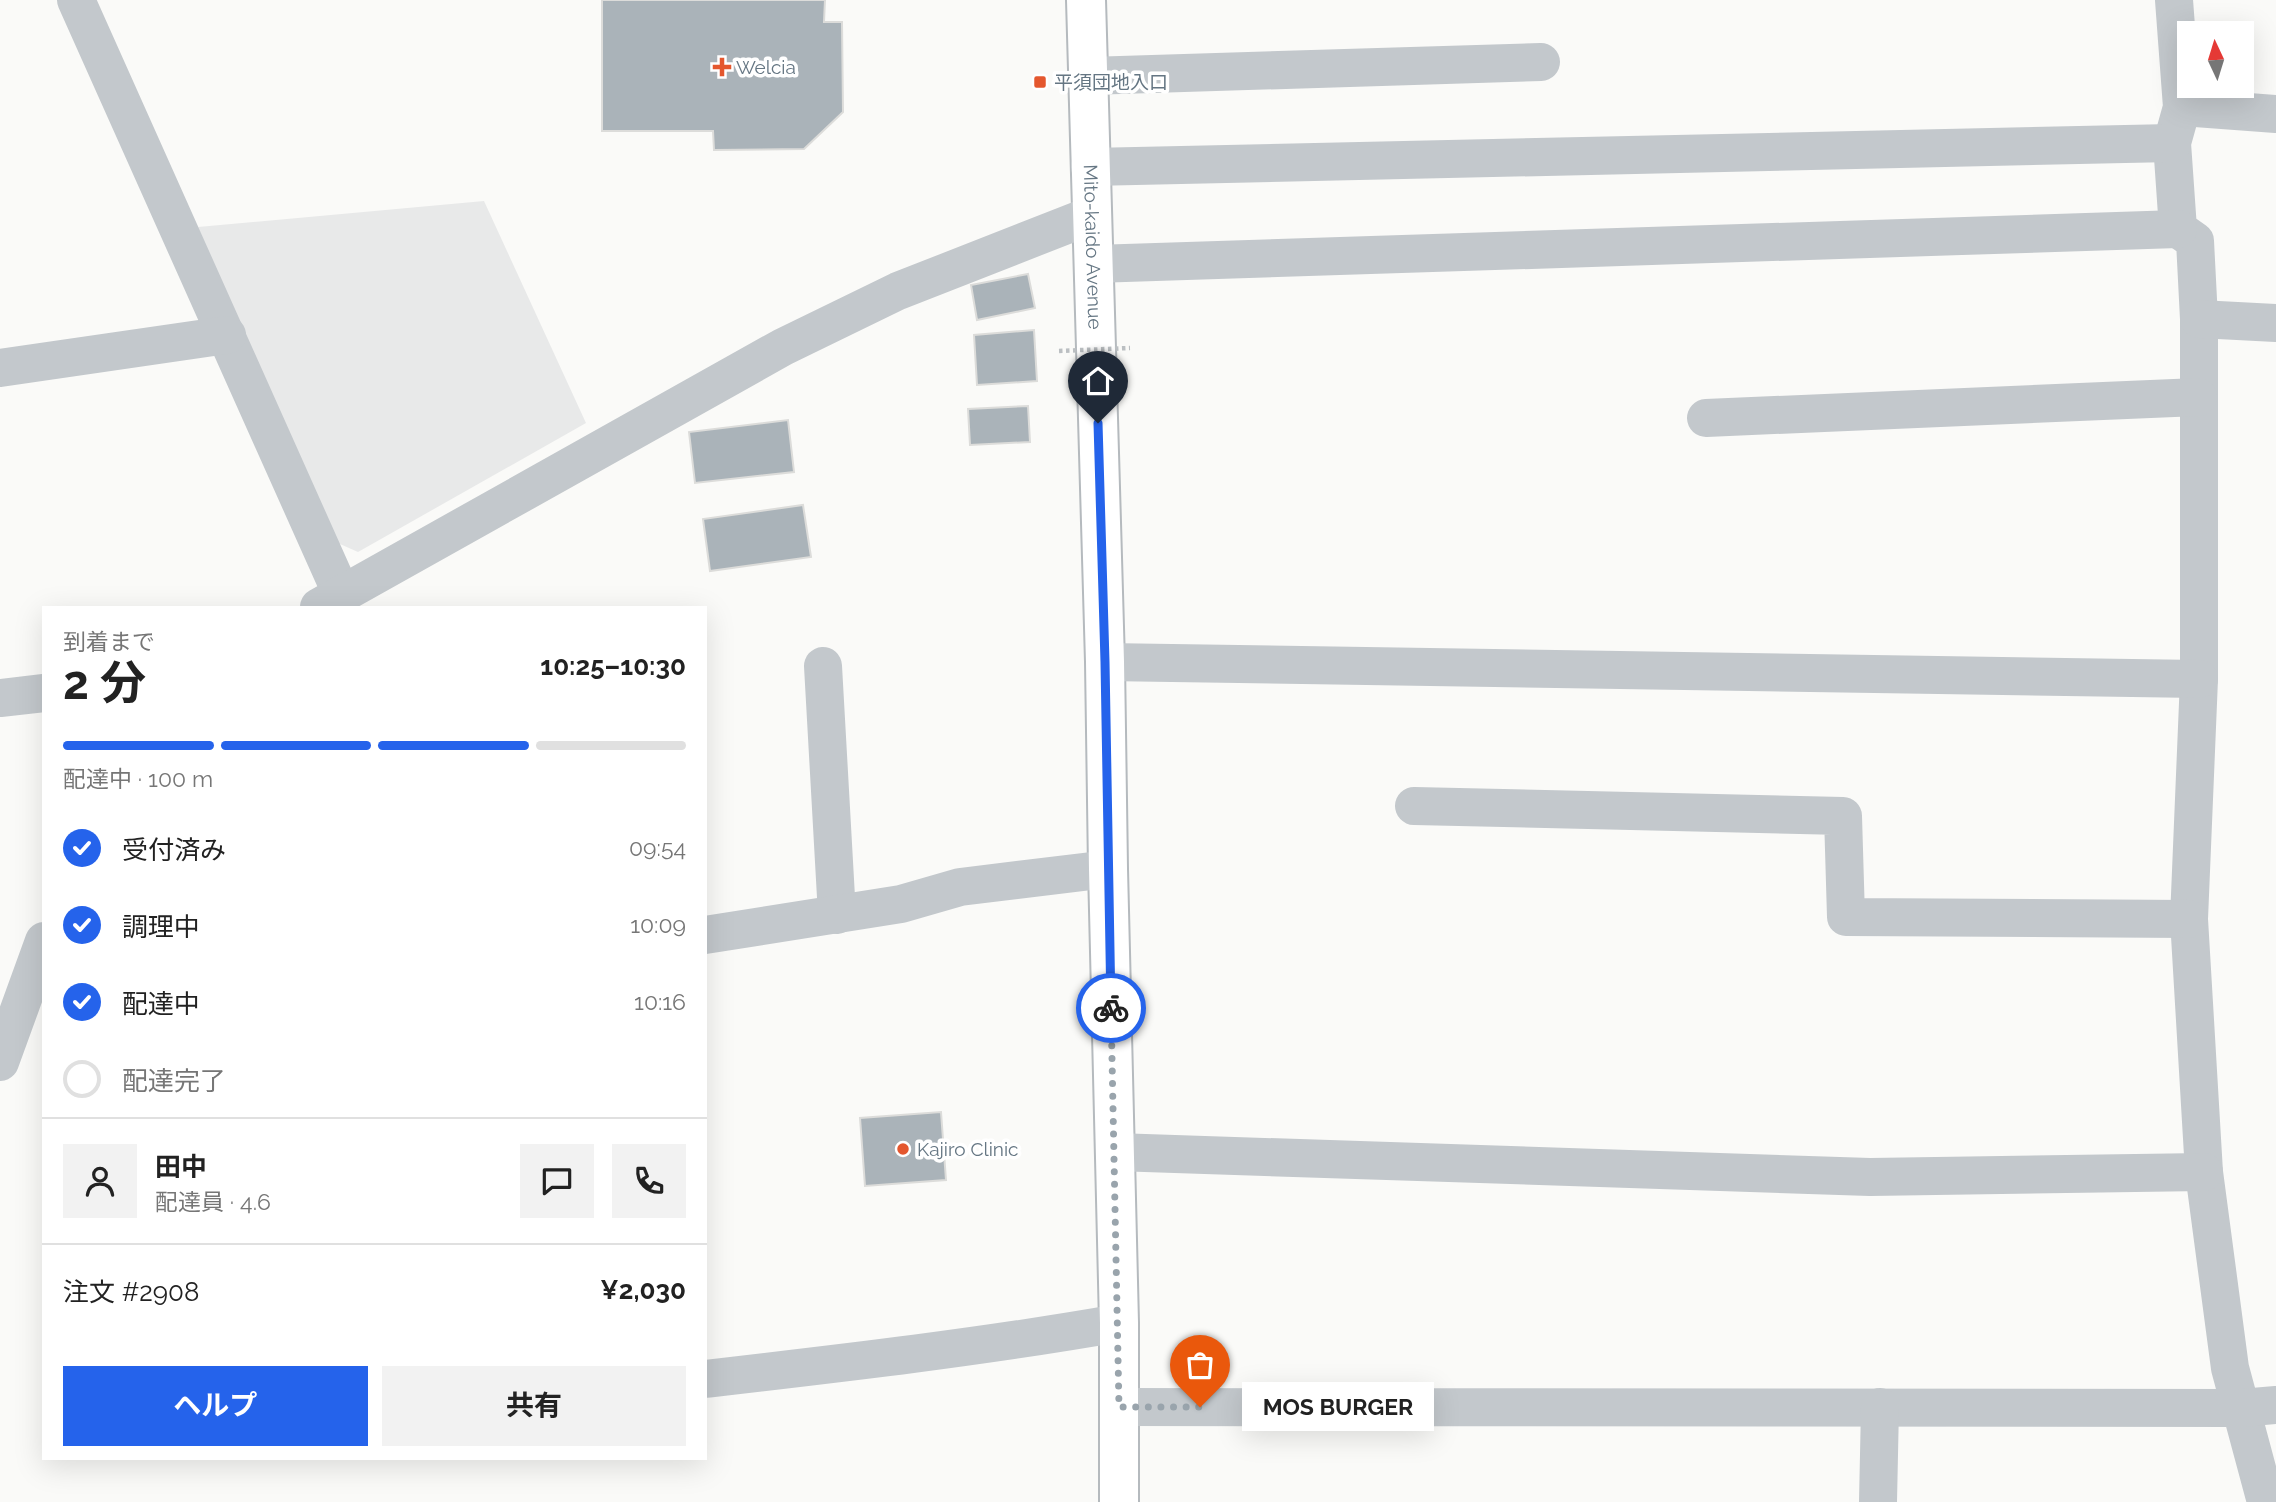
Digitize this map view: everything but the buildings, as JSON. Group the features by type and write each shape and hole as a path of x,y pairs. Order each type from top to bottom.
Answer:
{"main road":[{"name":"Mito-kaido Avenue","path":"1086,0 1105,662 1119,1323 1119,1502"}],"street":[{"path":"76,0 227,335 330,601 783,346 898,291 1092,215"},
{"path":"2174,0 2182,107 2172,143 2178,229"},
{"path":"1088,76 1541,62"},
{"path":"2182,107 2276,114"},
{"path":"1090,167 2172,143"},
{"path":"1094,264 2178,229 2195,241 2199,319 2199,679 2189,919 2204,1172 2230,1368 2258,1407 2266,1502"},
{"path":"2199,319 2276,323"},
{"path":"0,368 227,335"},
{"path":"1706,418 2198,397"},
{"path":"1105,662 2199,679"},
{"path":"824,666 837,915"},
{"path":"0,698 42,693"},
{"path":"1414,806 1843,816 1846,917 2189,919"},
{"path":"707,935 901,904 960,887 1108,869"},
{"path":"0,1062 8,1019 42,944"},
{"path":"1115,1152 1870,1177 2204,1172"},
{"path":"707,1379 1054,1335 1119,1323"},
{"path":"1119,1407 2258,1407"},
{"path":"1878,1502 1880,1408"}],"path":[{"path":"1059,352 1130,348"}],"shaded area":[{"path":"484,201 586,423 358,552 331,540 198,227"}],"way so far":[{"path":"1111,1008 1119,1407 1200,1407"}],"place":[{"name":"Welcia","path":"722,67"},
{"name":"平須団地入口","path":"1040,82"},
{"name":"Kajiro Clinic","path":"903,1149"},
{"name":"MOS BURGER","path":"1200,1407"}],"route":[{"path":"1098,423 1111,1008"}]}
